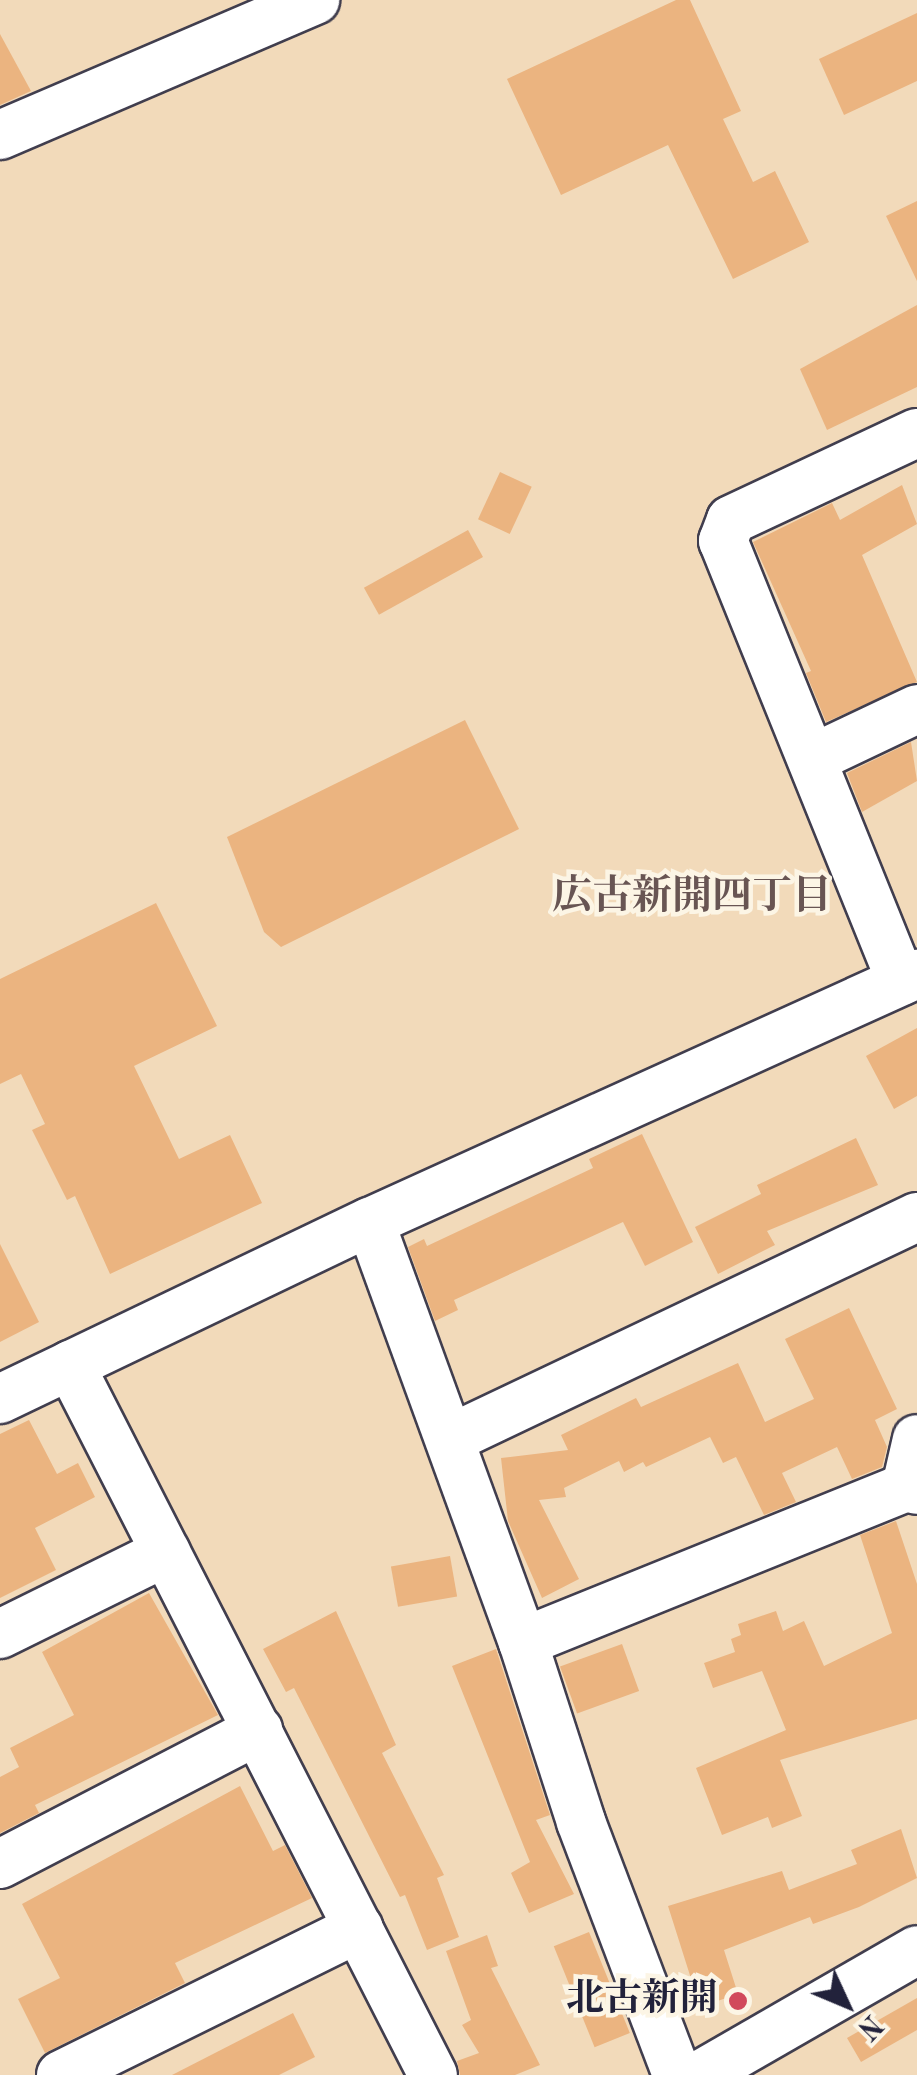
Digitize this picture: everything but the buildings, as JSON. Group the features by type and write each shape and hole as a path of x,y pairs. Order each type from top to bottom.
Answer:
{"street":[{"path":"0,136 315,0"},
{"path":"0,1399 370,1222 909,978 723,542 731,520 917,432"},
{"path":"814,758 917,709"},
{"path":"450,1439 917,1218"},
{"path":"370,1222 523,1642 582,1822 678,2075"},
{"path":"70,1365 432,2075"},
{"path":"523,1642 911,1488 917,1439"},
{"path":"0,1634 166,1552"},
{"path":"0,1864 258,1730"},
{"path":"61,2075 359,1928"},
{"path":"700,2075 917,1950"}],"place":[{"name":"北古新開","path":"738,2001"}],"district":[{"name":"広古新開四丁目","path":"692,898"}]}
